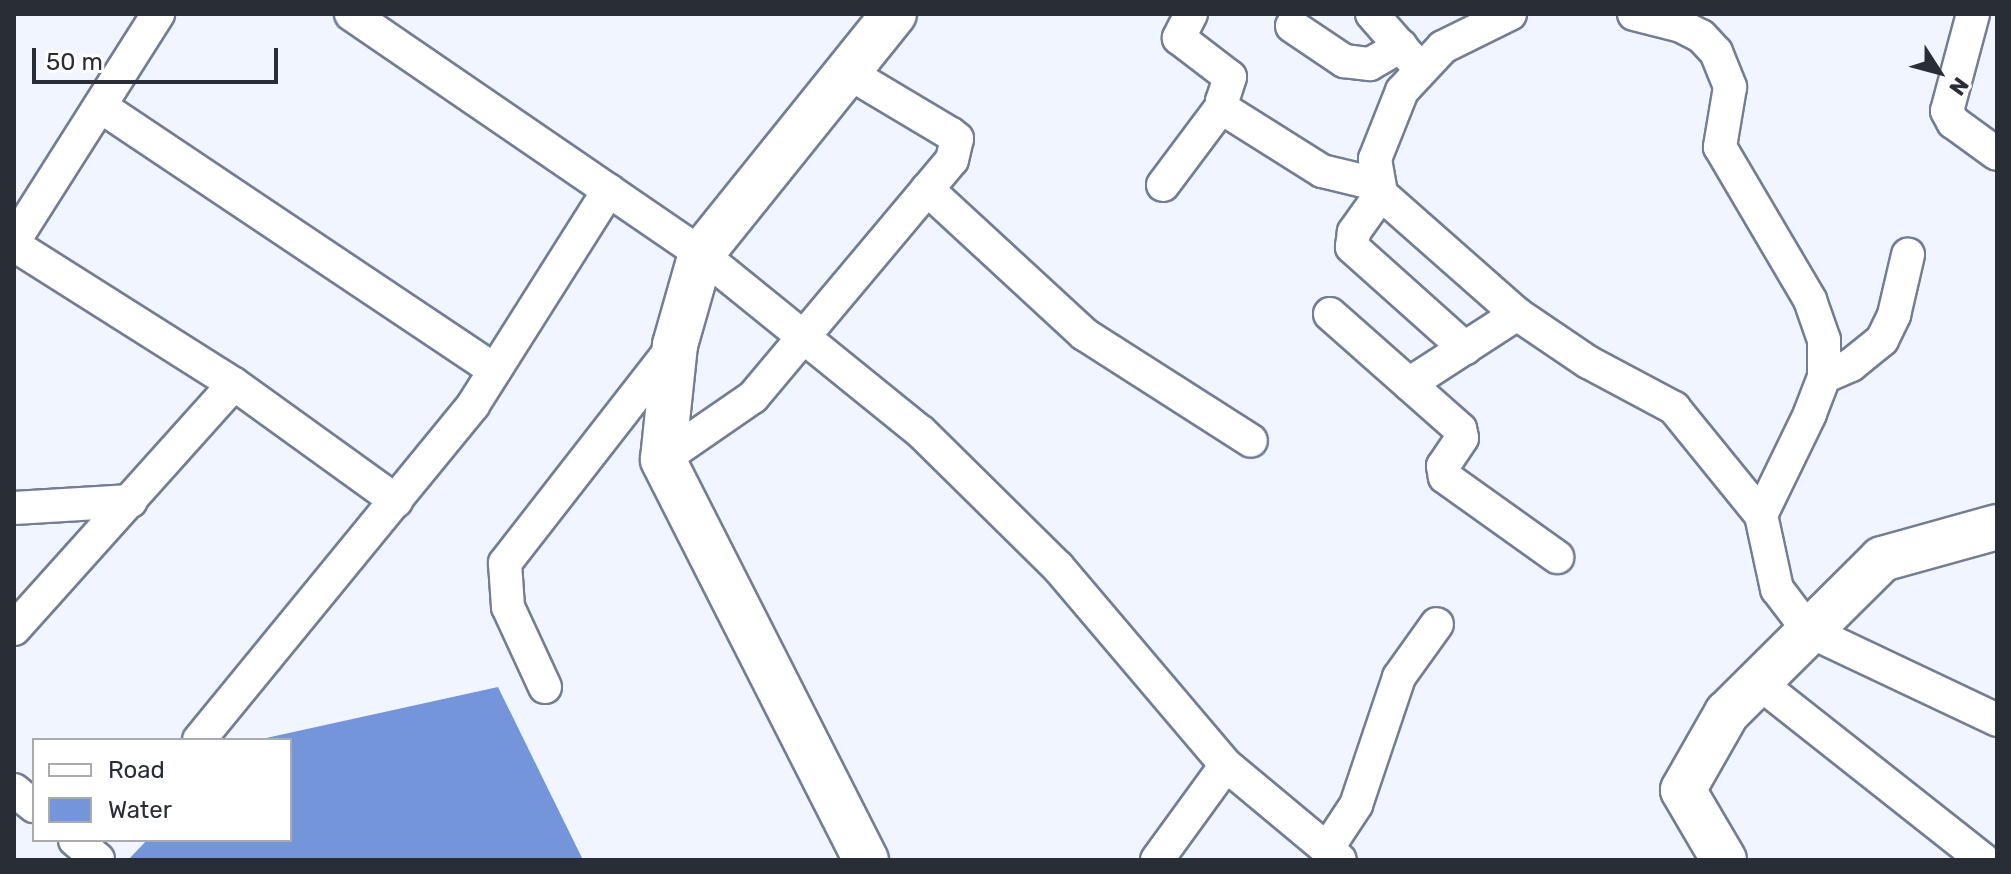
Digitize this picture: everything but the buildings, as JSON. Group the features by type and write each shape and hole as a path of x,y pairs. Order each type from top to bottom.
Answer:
{"street":[{"path":"158,14 14,243 234,384 396,501"},
{"path":"866,860 663,459 675,345 701,254 894,14"},
{"path":"1163,185 1222,106 1230,77 1179,38 1191,14"},
{"path":"1372,14 1410,57"},
{"path":"1292,26 1344,61 1370,64 1410,57 1455,26 1510,14"},
{"path":"1634,14 1681,26 1701,36 1716,52 1730,87 1720,147 1810,300 1824,340 1824,377 1761,515"},
{"path":"1973,14 1947,111 1953,122 1997,154"},
{"path":"369,19 701,254 804,332 995,500 1226,765 1333,855 1356,805 1399,677 1437,624"},
{"path":"1410,57 1375,159 1378,189 1354,232 1352,247 1465,348"},
{"path":"663,459 753,397 804,332 952,160 957,139 847,72"},
{"path":"100,106 495,370"},
{"path":"1222,106 1322,171 1378,189 1517,314 1588,362 1674,408 1761,515 1780,596 1809,631 1997,720"},
{"path":"927,189 1084,334 1251,441"},
{"path":"201,738 396,501 495,370 609,190"},
{"path":"1824,377 1851,365 1882,340 1894,315 1908,255"},
{"path":"1330,314 1462,432 1443,466 1445,477 1557,557"},
{"path":"1409,384 1517,314"},
{"path":"545,687 508,607 505,563 675,345"},
{"path":"14,629 234,384"},
{"path":"14,508 131,501"},
{"path":"1724,860 1683,790 1727,713 1882,559 1997,527"},
{"path":"1758,682 1983,860"},
{"path":"1157,860 1226,765"},
{"path":"14,790 32,804"},
{"path":"77,842 98,860 113,842"}],"water":[{"path":"498,687 583,860 128,860 145,842 292,842 292,738 266,738"}]}
